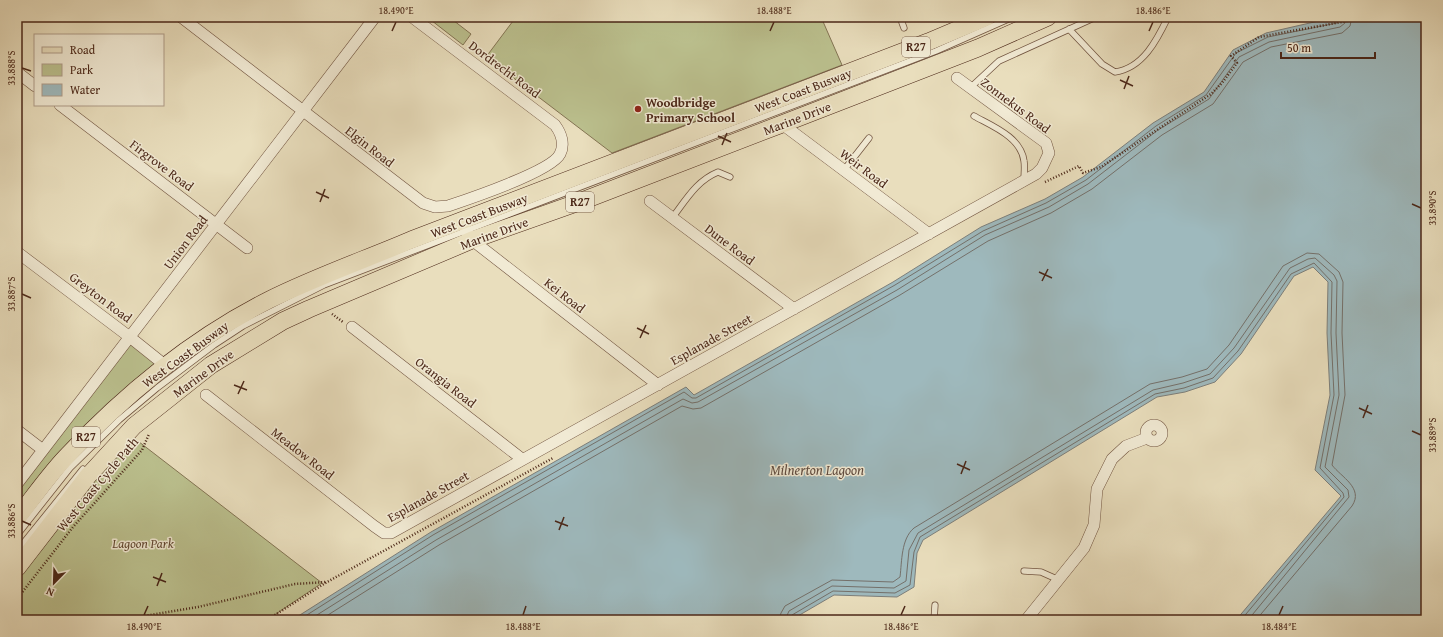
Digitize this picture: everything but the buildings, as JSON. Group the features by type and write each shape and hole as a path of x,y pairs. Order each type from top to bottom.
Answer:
{"main road":[{"name":"Marine Drive","path":"17,568 88,476 142,429 211,364 283,321 466,231 987,17"},
{"name":"Marine Drive","path":"17,518 71,452 119,406 166,366 229,323 269,300 326,274 411,240 466,231 582,201 978,48 1048,17"}],"street":[{"name":"Elgin Road","path":"180,17 303,111 413,198 435,207 448,206 536,172 555,161 560,154"},
{"name":"Union Road","path":"17,484 131,338 216,224 375,17"},
{"name":"Dordrecht Road","path":"412,17 555,125 562,138 560,154"},
{"path":"17,72 34,85"},
{"name":"Zonnekus Road","path":"957,78 1042,139 1048,148 1047,160"},
{"name":"Firgrove Road","path":"61,106 246,248"},
{"name":"Weir Road","path":"782,124 929,234"},
{"name":"Esplanade Street","path":"384,533 391,533 1036,174 1047,160"},
{"name":"Dune Road","path":"650,201 794,309"},
{"name":"Kei Road","path":"466,231 658,384"},
{"name":"Greyton Road","path":"17,252 166,366"},
{"name":"Orangia Road","path":"352,327 522,459"},
{"name":"Meadow Road","path":"206,395 384,533"},
{"path":"17,430 43,450"},
{"path":"1026,620 1060,580 1084,548 1094,525 1097,489 1107,467 1117,453 1126,446 1147,438"}],"lane":[{"path":"900,17 904,28"},
{"name":"West Coast Busway","path":"17,535 70,468 119,420 157,388 214,345 243,326 324,285 936,51 1013,17"},
{"path":"970,88 998,61 1096,17"},
{"path":"1069,29 1102,64 1115,72 1123,71 1145,55 1159,36 1168,17"},
{"path":"974,116 1004,133 1016,144 1024,161 1024,180"},
{"path":"843,171 869,138"},
{"path":"672,218 694,188 704,179 718,172 730,177"},
{"path":"98,456 142,429"},
{"path":"17,551 88,464"},
{"path":"1024,571 1041,572 1060,580"},
{"path":"934,620 935,605"}],"path":[{"path":"326,310 352,327"},
{"name":"West Coast Cycle Path","path":"17,599 73,528 142,450 142,429"},
{"path":"121,620 198,607 295,584 327,582 267,620"}],"green space":[{"path":"427,17 449,17 471,34 463,45"},
{"name":"Woodbridge Primary School","path":"516,17 821,17 842,65 612,153 486,57"},
{"path":"131,338 166,366 17,518 17,484"},
{"name":"Lagoon Park","path":"134,438 322,583 267,620 17,620 17,576 93,480"}],"water":[{"name":"Milnerton Lagoon","path":"1355,17 1426,17 1426,620 1236,620 1341,496 1315,470 1330,395 1327,333 1328,282 1313,267 1294,276 1241,354 1215,382 1185,392 1157,397 923,540 917,553 914,587 897,597 834,595 791,620 292,620 431,532 686,387 694,395 893,282 981,227 1045,199 1083,177 1153,123 1204,92 1233,50 1266,33 1323,20"}],"place":[{"name":"Woodbridge Primary School","path":"638,109"}]}
